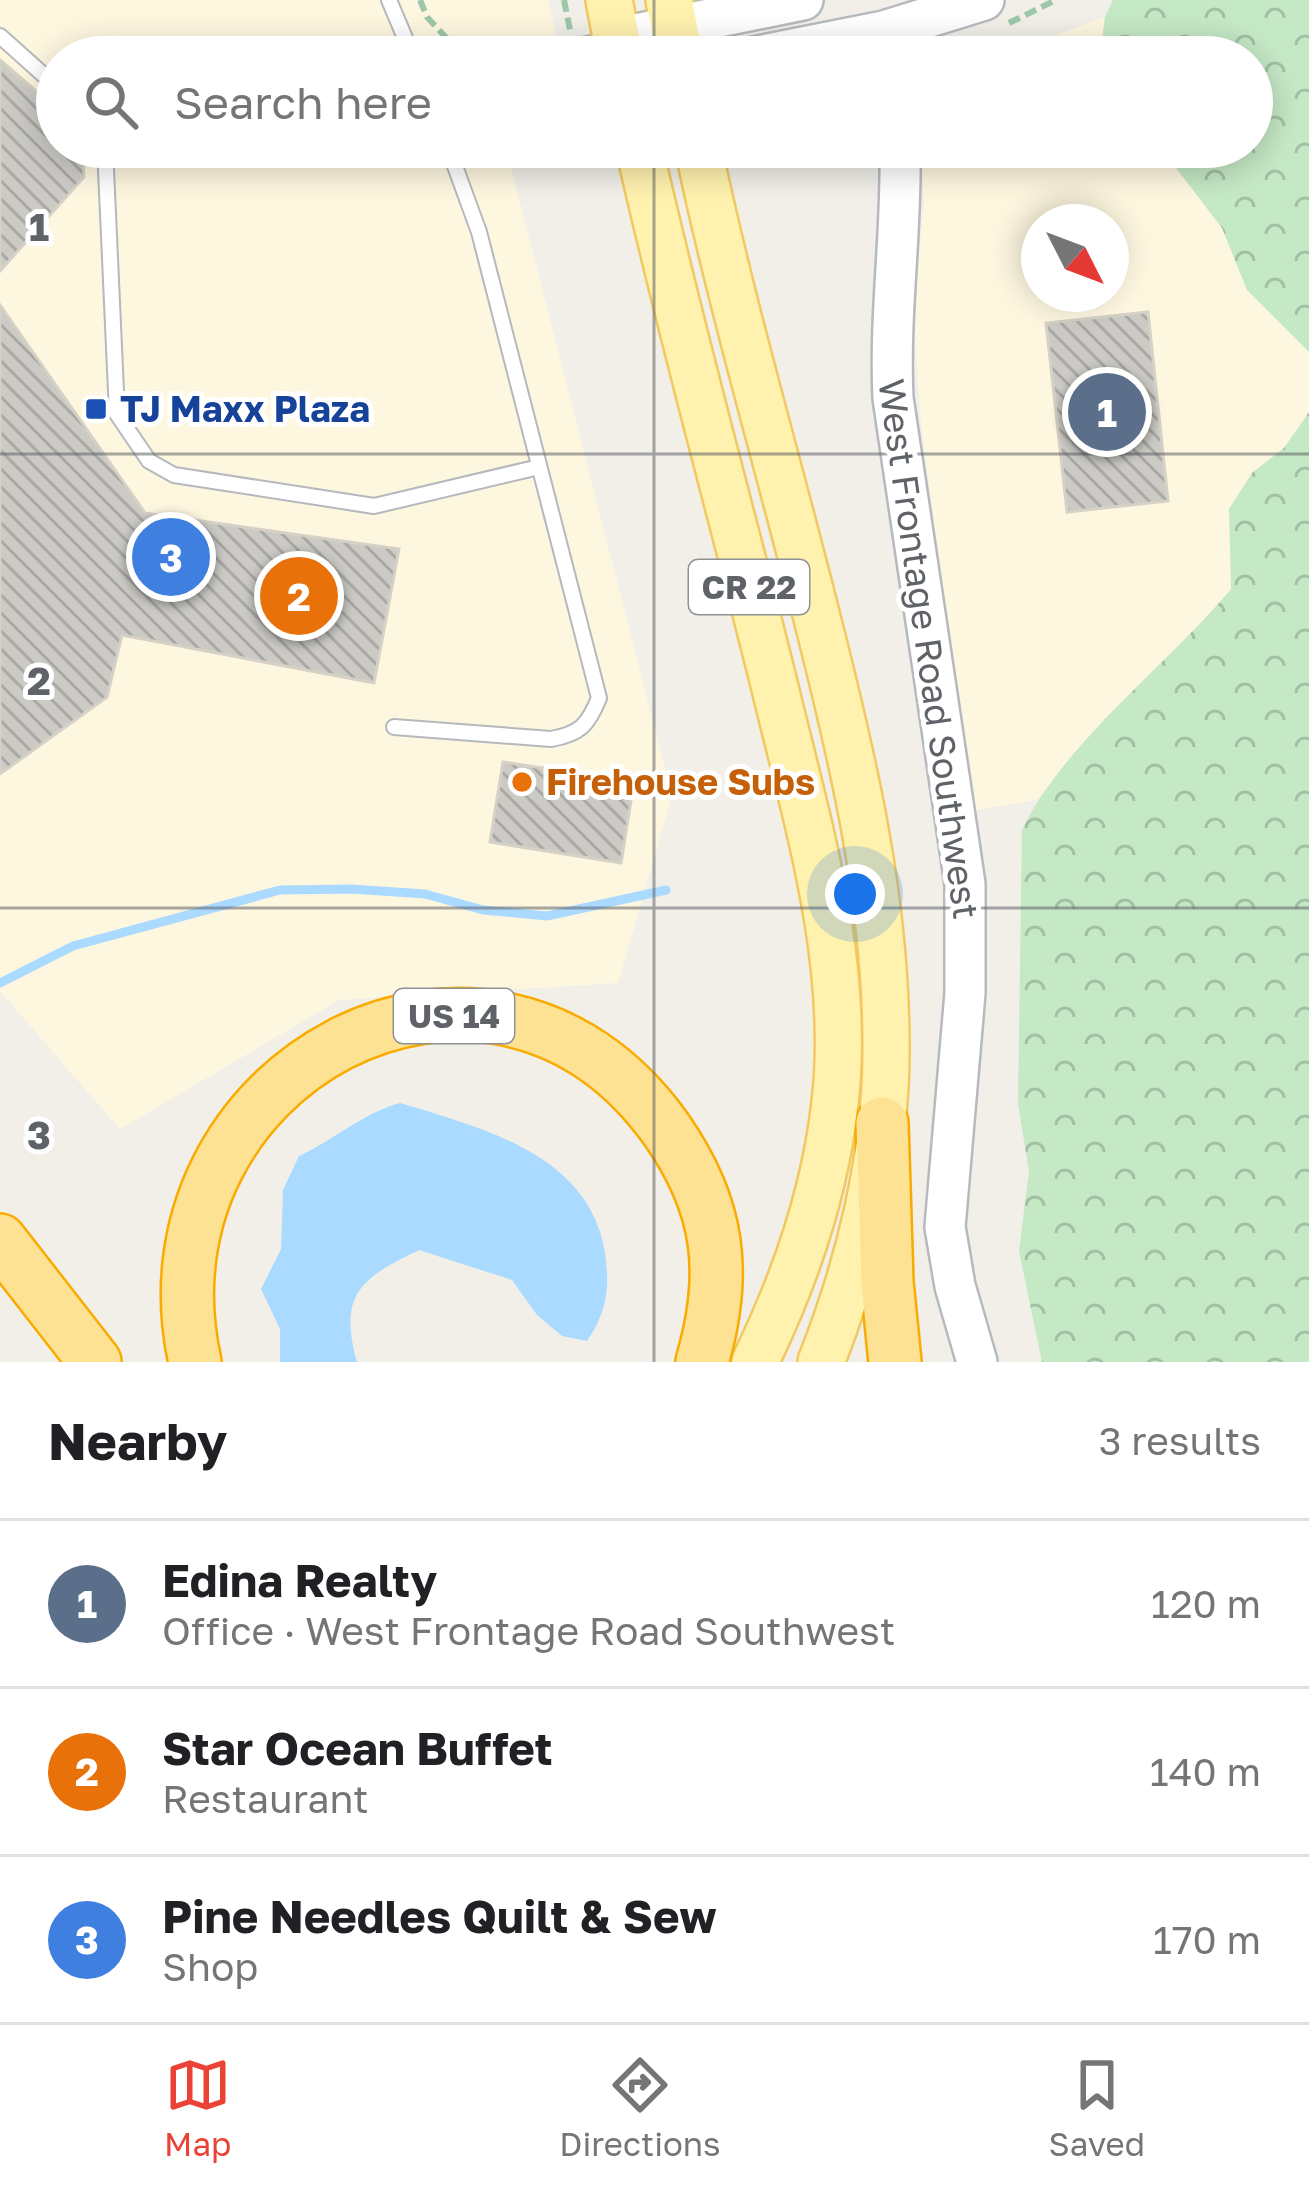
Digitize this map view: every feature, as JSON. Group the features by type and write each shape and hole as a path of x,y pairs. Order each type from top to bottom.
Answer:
{"highway":[{"name":"US 14","path":"195,1362 187,1323 187,1272 194,1228 206,1189 240,1127 302,1066 335,1043 428,1016 476,1015 556,1035 584,1050 624,1080 689,1162 708,1207 718,1258 716,1298 702,1362"},
{"path":"882,1123 887,1282 895,1362"},
{"path":"0,1240 95,1362"}],"main road":[{"name":"CR 22","path":"644,168 807,819 831,944 837,1031 835,1101 821,1181 781,1303 755,1362"},
{"name":"CR 22","path":"703,168 867,827 883,969 882,1123"},
{"path":"821,1362 866,1214 882,1123"}],"street":[{"path":"615,32 674,27 803,0"},
{"path":"851,36 984,0"},
{"name":"West Frontage Road Southwest","path":"901,168 890,338 893,398 967,920 946,1227 955,1286 977,1362"}],"lane":[{"path":"389,0 404,36"},
{"path":"0,36 36,68"},
{"path":"111,168 117,414 130,439 149,460 174,476 374,506 539,467"},
{"path":"394,727 551,739 573,735 589,724 598,698 478,232 455,168"}],"path":[{"path":"420,0 445,36"},
{"path":"550,32 568,25"}],"shaded area":[{"name":"TJ Maxx Plaza","path":"0,0 548,0 556,36 36,36 36,168 511,168 672,796 618,983 339,1000 120,1129 0,991"},
{"path":"1105,17 1103,36 1053,36"},
{"path":"922,168 1176,168 1222,228 1247,290 1309,352 1309,412 1284,448 1251,473 1232,589 1036,800 972,811 921,424 913,313 924,203"}],"green space":[{"path":"1113,0 1309,0 1309,352 1247,290 1222,228 1176,168 1273,168 1273,36 1103,36"},
{"path":"1309,412 1309,1362 1042,1362 1019,1251 1029,1171 1018,1104 1022,830 1041,797 1090,735 1231,589 1229,509 1252,473 1284,448"}],"water":[{"path":"400,1103 465,1123 528,1151 578,1192 595,1219 606,1266 603,1309 587,1341 562,1336 537,1315 512,1280 419,1250 382,1270 359,1291 351,1320 357,1362 280,1362 280,1329 261,1289 281,1249 283,1190 299,1156"}],"building":[{"path":"0,60 36,91 36,168 84,168 84,177 0,271"},
{"path":"0,305 145,513 399,549 374,683 122,635 107,697 0,774"},
{"path":"1148,312 1168,501 1067,512 1046,323"},
{"path":"503,762 634,782 621,863 490,842"}],"waterway":[{"path":"0,983 73,946 280,890 425,894 483,910 547,916 666,890"}],"place":[{"name":"TJ Maxx Plaza","path":"96,409"},
{"name":"Edina Realty","path":"1107,412"},
{"name":"Pine Needles Quilt & Sew","path":"171,557"},
{"name":"Star Ocean Buffet","path":"299,596"},
{"name":"Firehouse Subs","path":"522,782"}]}
